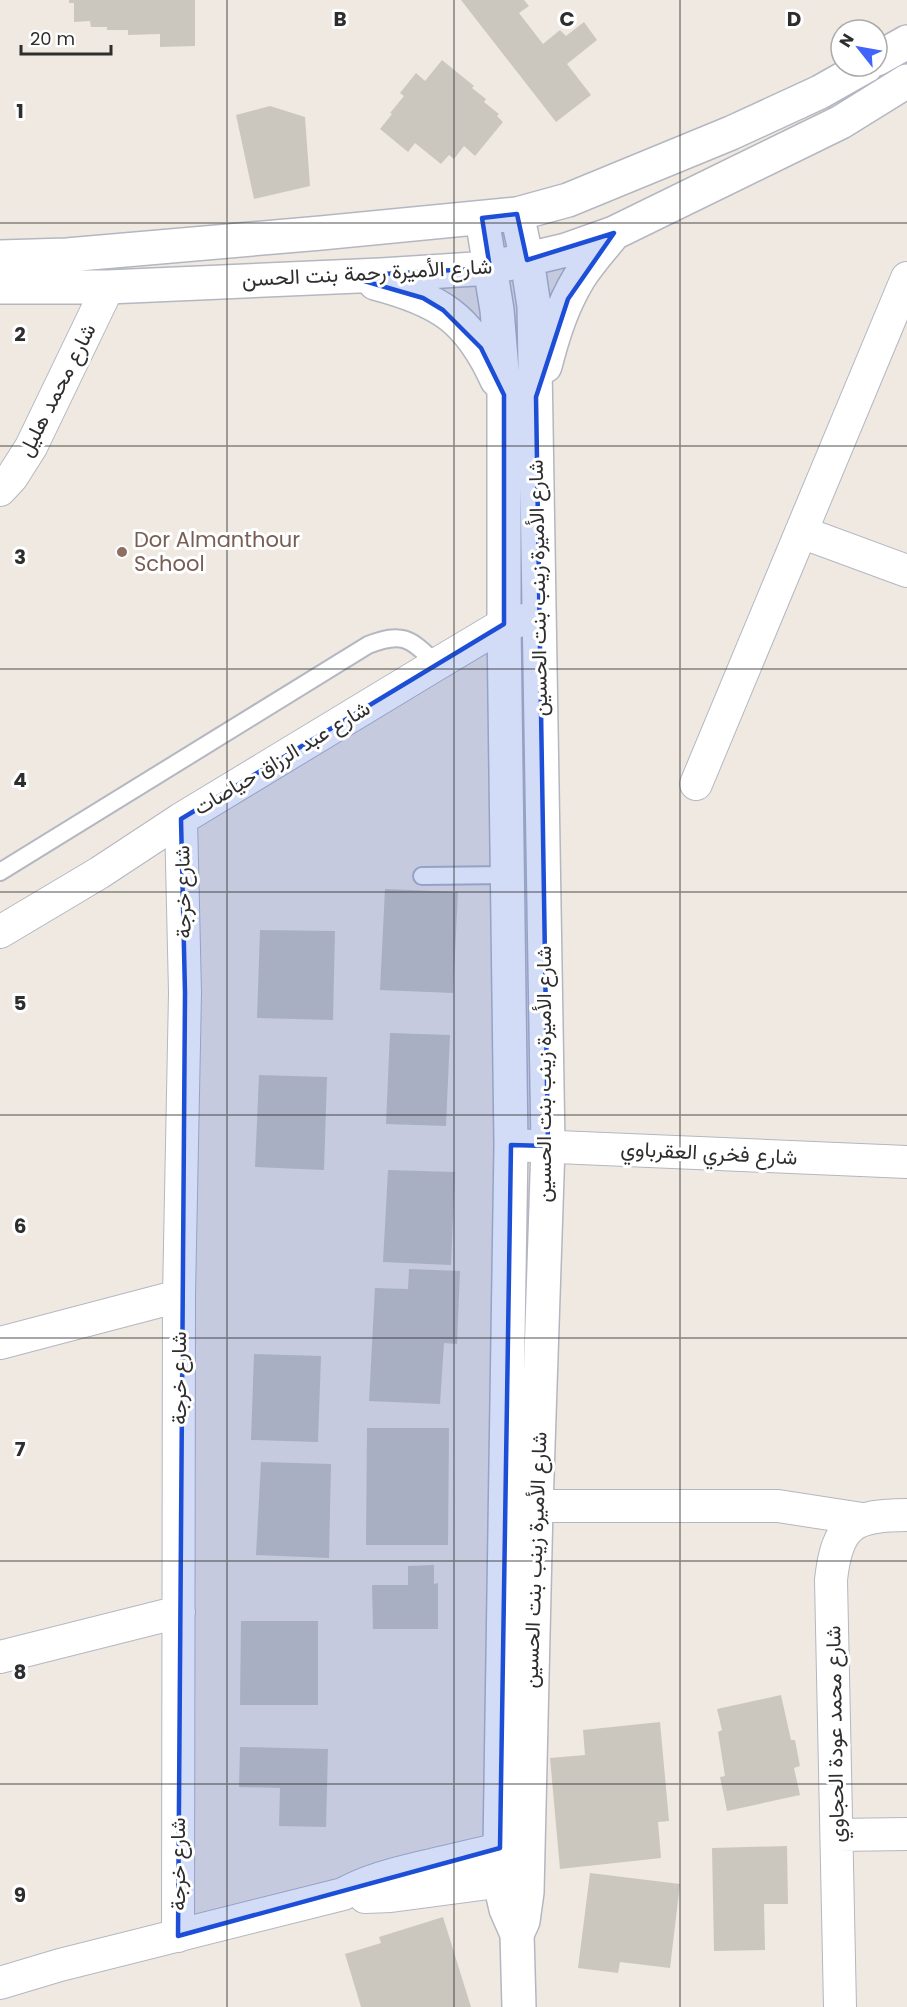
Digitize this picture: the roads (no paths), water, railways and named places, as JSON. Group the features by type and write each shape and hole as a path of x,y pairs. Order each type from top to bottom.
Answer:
{"street":[{"path":"889,52 907,42"},
{"name":"شارع الأميرة رحمة بنت الحسن","path":"0,256 67,255 517,214 568,200 731,133 820,92 845,78"},
{"name":"شارع الأميرة رحمة بنت الحسن","path":"0,287 108,286 347,276 490,268 527,260 566,250 614,233 841,122 907,81"},
{"name":"شارع الأميرة زينب بنت الحسين","path":"514,1846 536,1506 548,1146 539,725 534,306 517,214"},
{"name":"شارع الأميرة زينب بنت الحسين","path":"482,218 497,310 504,395 504,624 511,1145 514,1846 514,1879 506,1909 517,1934 519,2007"},
{"path":"536,397 559,319 568,299 586,267 614,233"},
{"path":"347,276 423,298 443,310 464,326 481,348 504,395"},
{"path":"696,784 907,278"},
{"name":"شارع محمد هليل","path":"0,490 12,477 31,447 108,286"},
{"path":"801,532 907,571"},
{"name":"شارع عبد الرزاق حياصات","path":"0,932 99,873 181,819 504,624 539,617"},
{"name":"شارع خرجة","path":"178,1936 179,1296 185,993 181,819"},
{"name":"شارع فخري العقرباوي","path":"511,1145 907,1162"},
{"path":"0,1343 179,1296"},
{"path":"536,1506 778,1506 862,1519 907,1515"},
{"name":"شارع محمد عودة الحجاوي","path":"840,2007 831,1580 834,1554 844,1532 862,1519"},
{"path":"0,1657 179,1612"},
{"path":"837,1835 907,1834"},
{"path":"0,1983 60,1965 343,1894 377,1879 514,1846"},
{"path":"343,1894 367,1897 385,1896 514,1879"}],"lane":[{"path":"0,872 368,645 393,637 404,639 414,642 436,664"},
{"path":"422,876 508,875"}],"place":[{"name":"Dor Almanthour School","path":"122,552"}]}
